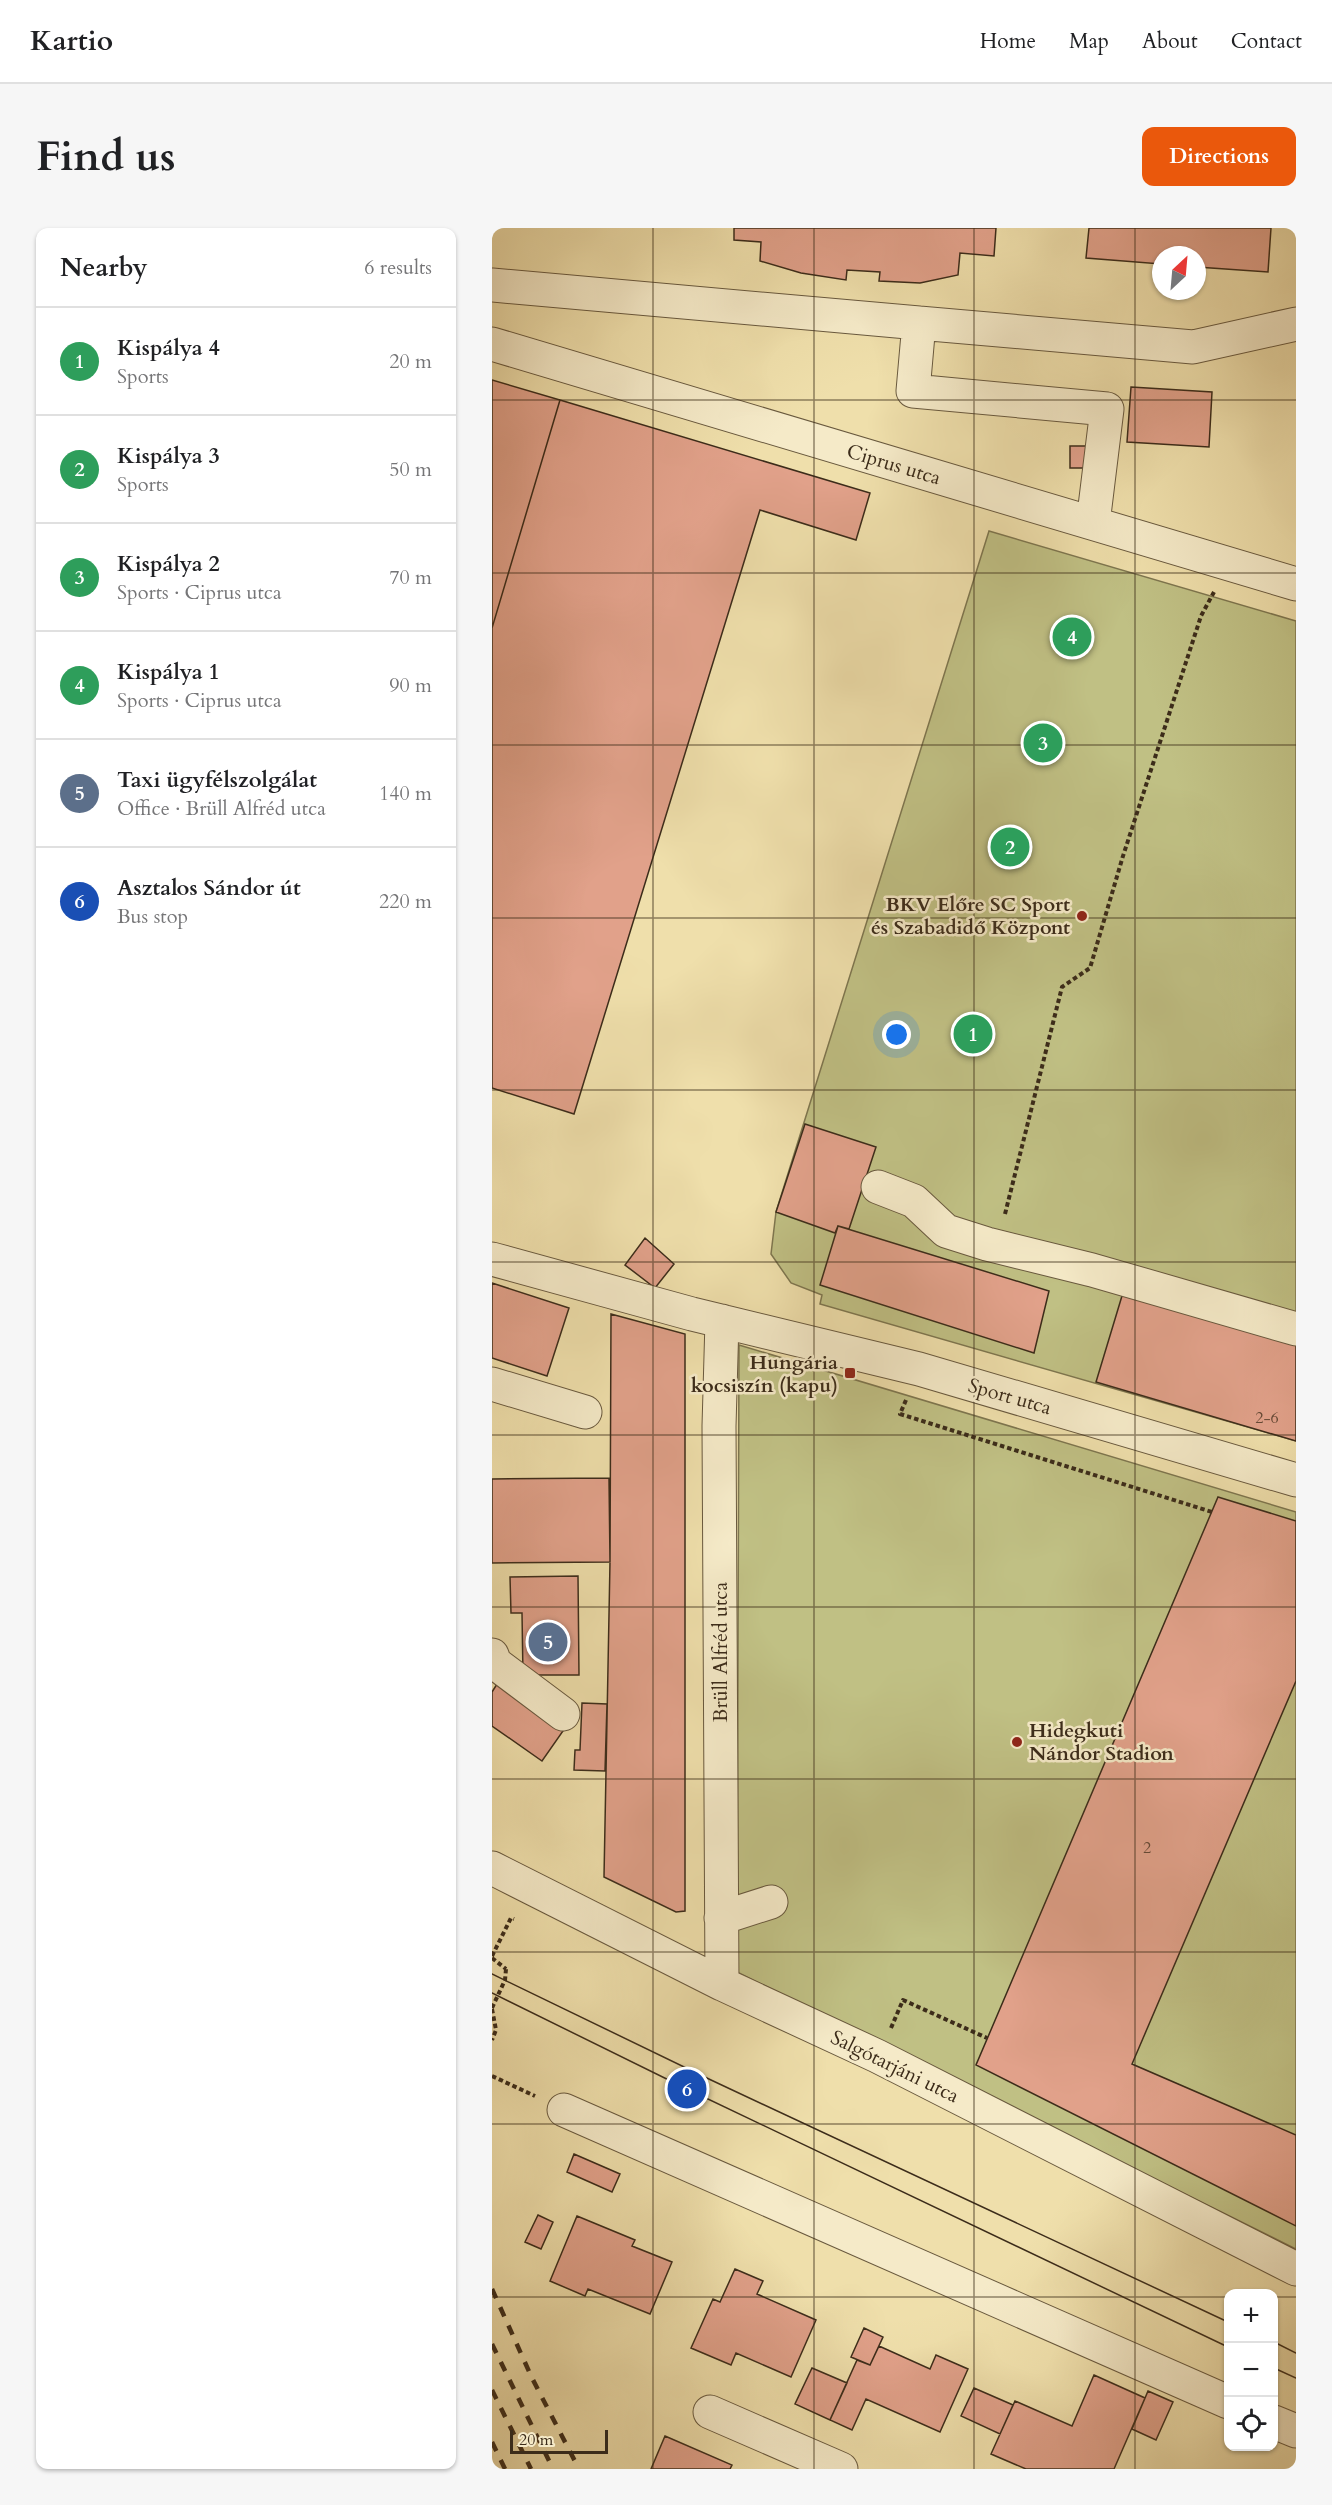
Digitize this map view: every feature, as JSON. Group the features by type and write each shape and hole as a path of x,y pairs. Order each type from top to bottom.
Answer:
{"street":[{"path":"492,285 1192,347 1296,324"},
{"path":"919,323 913,392 1107,409 1093,523"},
{"name":"Ciprus utca","path":"492,344 1296,585"},
{"path":"878,1187 914,1201 946,1231 997,1247 1092,1270 1296,1329"},
{"name":"Sport utca","path":"492,1259 722,1321 919,1369 1296,1479"},
{"name":"Brüll Alfréd utca","path":"722,1321 719,1426 722,1984"},
{"path":"492,1384 585,1413"},
{"path":"492,1655 495,1663 563,1714"},
{"name":"Salgótarjáni utca","path":"492,1868 722,1984 877,2056 1296,2270"},
{"path":"721,1918 771,1902"},
{"path":"564,2110 1224,2400"},
{"path":"711,2412 841,2469"},
{"path":"1278,2424 1296,2431"}],"path":[{"path":"997,1247 1062,987 1090,968 1116,876 1201,616 1230,565"},
{"path":"900,1414 1212,1512"},
{"path":"492,2040 496,2030 492,2008 505,1980 506,1969 492,1959 511,1918 521,1923"},
{"path":"903,2000 987,2038"},
{"path":"492,2076 564,2110"}],"green space":[{"name":"BKV Előre SC Sport és Szabadidő Központ","path":"989,531 1296,621 1296,1441 820,1304 822,1295 791,1283 771,1254 776,1212"},
{"name":"Hidegkuti Nándor Stadion","path":"739,1345 1296,1512 1296,2249 737,1972"}],"building":[{"path":"734,228 996,228 994,256 960,253 958,275 920,283 879,281 880,272 847,270 846,280 801,273 760,261 761,242 734,240"},
{"path":"1089,228 1271,228 1268,272 1206,268 1206,246 1152,246 1152,263 1086,258"},
{"path":"492,380 560,400 492,628"},
{"path":"1131,387 1212,392 1209,447 1127,442"},
{"path":"560,400 870,493 856,540 760,510 574,1114 492,1088 492,628"},
{"path":"1070,446 1089,446 1089,468 1070,468"},
{"path":"805,1124 876,1147 849,1229 838,1226 835,1233 776,1212"},
{"path":"838,1226 1049,1291 1034,1353 820,1285"},
{"path":"645,1238 674,1264 655,1288 625,1265"},
{"path":"1128,1276 1296,1325 1296,1441 1096,1382"},
{"path":"492,1283 569,1308 547,1376 492,1358"},
{"path":"611,1314 685,1334 685,1911 676,1912 604,1877 610,1562"},
{"path":"609,1478 610,1562 492,1563 492,1479"},
{"path":"1218,1497 1296,1521 1296,1681 1132,2064 1296,2135 1296,2226 976,2065"},
{"path":"578,1576 579,1675 523,1675 522,1613 511,1613 510,1577"},
{"path":"497,1684 563,1731 542,1761 492,1726 492,1692"},
{"path":"582,1703 607,1704 605,1771 574,1770 575,1750 580,1750"},
{"path":"574,2154 620,2174 612,2192 567,2172"},
{"path":"538,2215 553,2222 541,2249 525,2242"},
{"path":"577,2216 635,2240 632,2246 672,2262 650,2314 588,2289 585,2296 550,2281"},
{"path":"735,2269 763,2281 757,2294 816,2320 791,2377 736,2353 731,2365 691,2348 713,2299 720,2302"},
{"path":"864,2328 883,2337 870,2365 851,2357"},
{"path":"879,2346 930,2369 936,2355 968,2369 940,2432 866,2399 852,2430 830,2420 857,2360 870,2365"},
{"path":"812,2368 847,2383 830,2420 795,2404"},
{"path":"1094,2375 1145,2398 1114,2469 1026,2469 991,2454 1015,2401 1072,2426"},
{"path":"974,2388 1013,2405 1000,2434 961,2416"},
{"path":"1148,2391 1173,2402 1156,2440 1132,2429"},
{"path":"665,2436 732,2465 730,2469 651,2469"}],"tram line":[{"path":"492,1974 711,2080 1224,2320"},
{"path":"492,1993 687,2089 1224,2345"},
{"path":"1276,2343 1296,2353"},
{"path":"1278,2370 1296,2378"}],"railway":[{"path":"492,2289 532,2378 579,2469"},
{"path":"492,2344 553,2469"},
{"path":"492,2390 531,2469"},
{"path":"492,2442 505,2469"}],"place":[{"name":"Kispálya 1","path":"1072,637"},
{"name":"Kispálya 2","path":"1043,743"},
{"name":"Kispálya 3","path":"1010,847"},
{"name":"BKV Előre SC Sport és Szabadidő Központ","path":"1082,916"},
{"name":"Kispálya 4","path":"973,1034"},
{"name":"Hungária kocsiszín (kapu)","path":"850,1373"},
{"name":"Taxi ügyfélszolgálat","path":"548,1642"},
{"name":"Hidegkuti Nándor Stadion","path":"1017,1742"},
{"name":"Asztalos Sándor út","path":"687,2089"}]}
